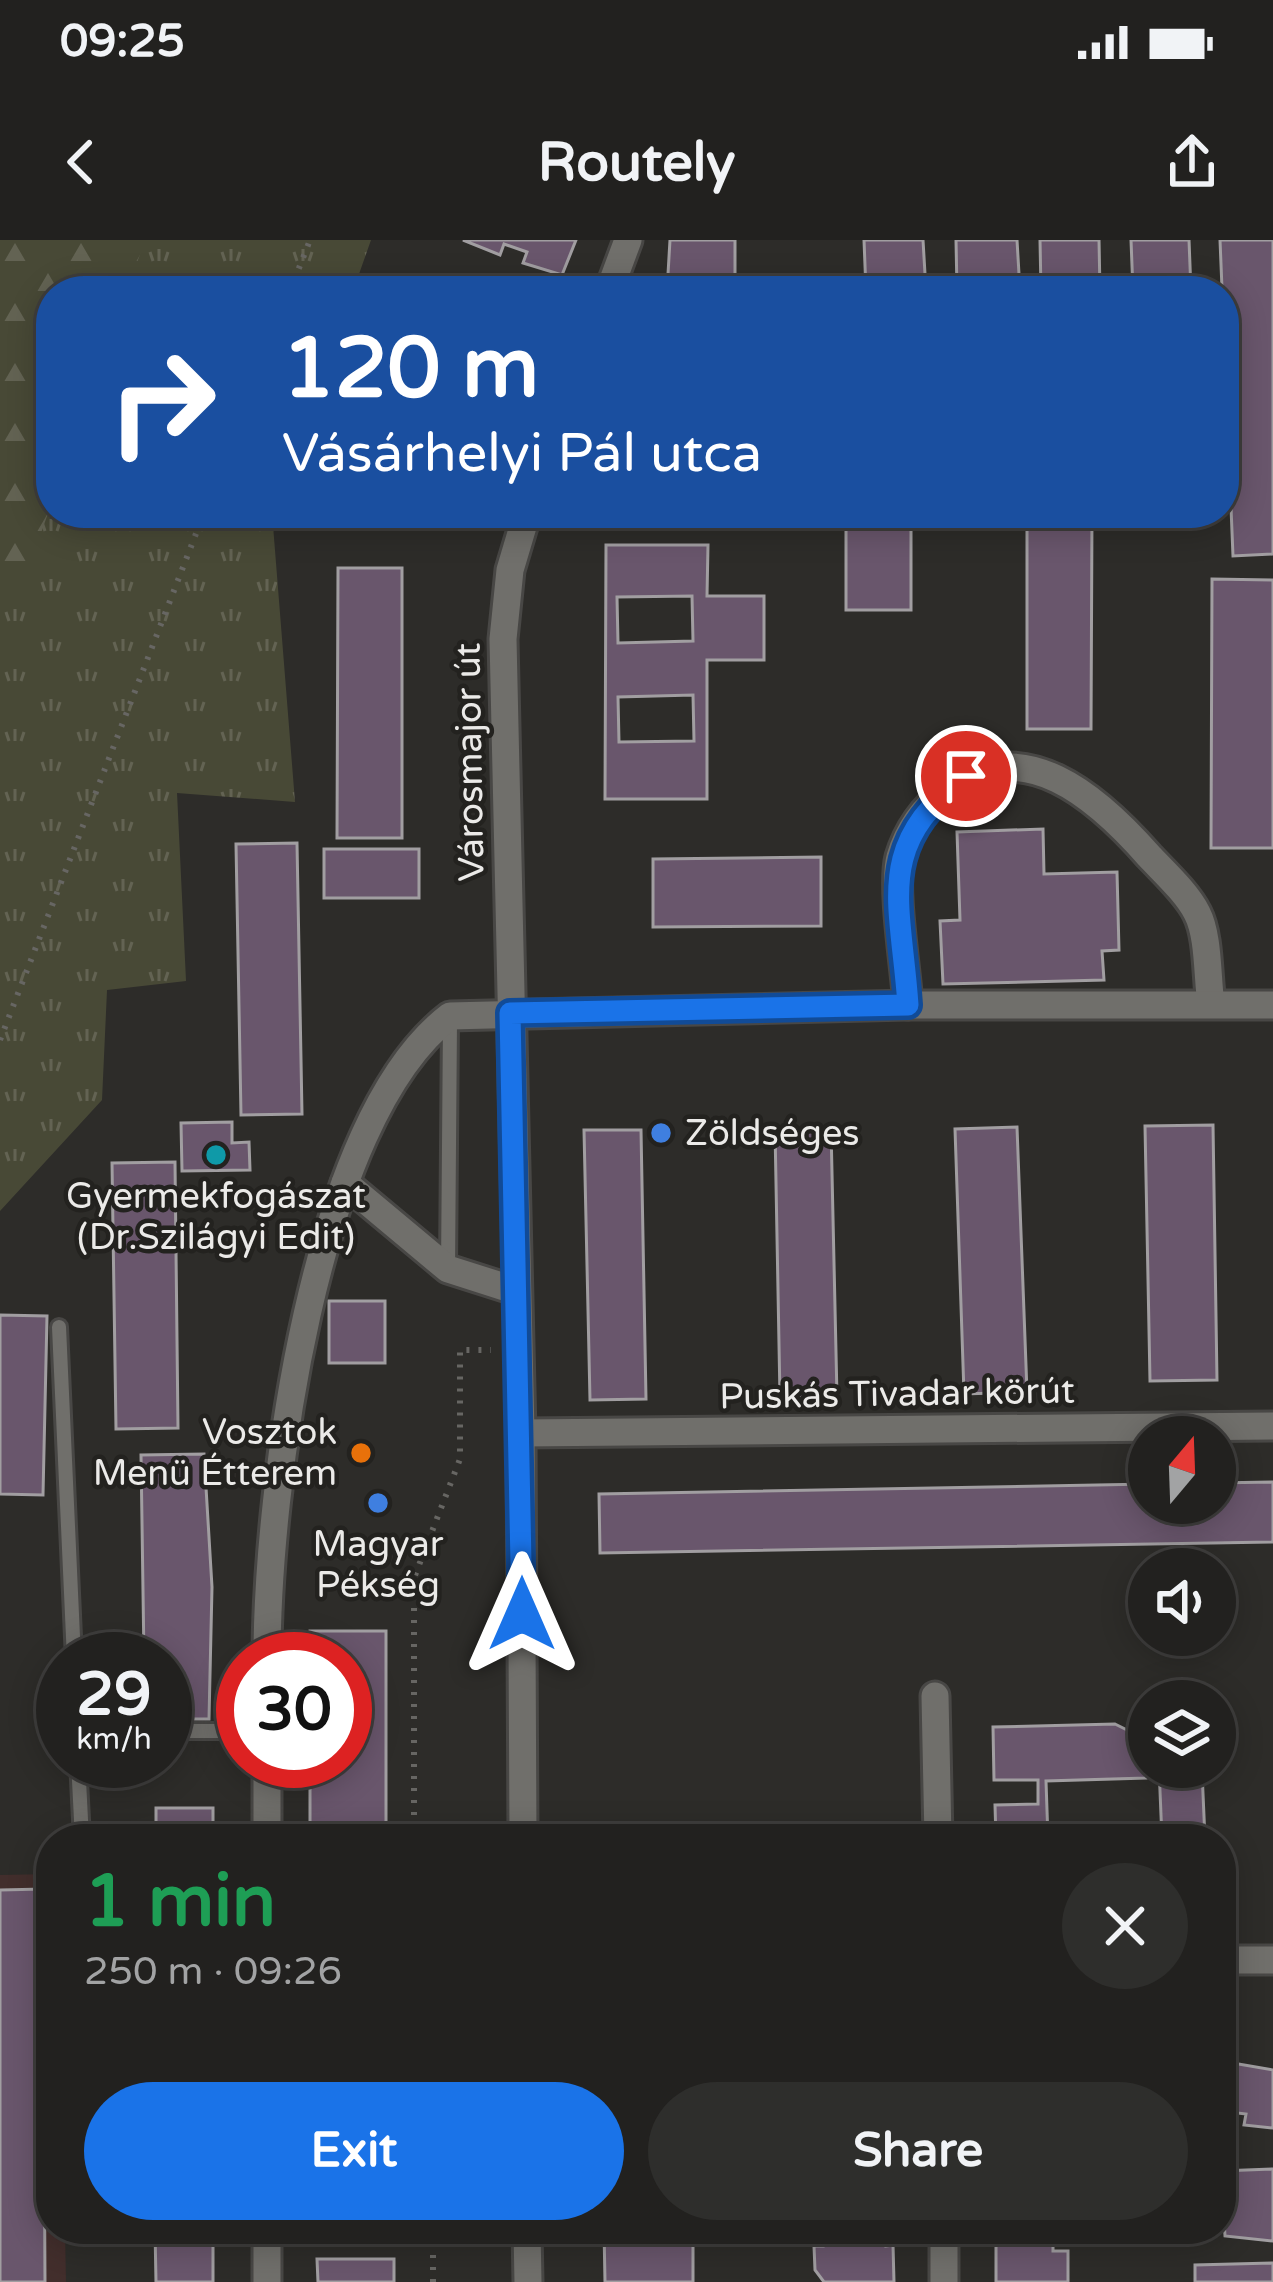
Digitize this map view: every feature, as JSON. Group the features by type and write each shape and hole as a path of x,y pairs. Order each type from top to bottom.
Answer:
{"street":[{"path":"615,276 628,240"},
{"name":"Városmajor út","path":"523,528 510,570 503,639 521,1433 523,1824"},
{"path":"908,1005 899,861 916,819 938,797 966,776 1002,764 1058,777 1107,809 1158,865 1198,914 1210,1004"},
{"path":"267,1632 267,1561 275,1493 302,1340 345,1183 356,1148 393,1079 419,1040 450,1016 908,1005 1273,1006"},
{"path":"345,1183 448,1269 517,1291"},
{"name":"Puskás Tivadar körút","path":"521,1433 1273,1426"},
{"path":"935,1696 938,1824"},
{"path":"267,1788 267,1824"},
{"path":"1236,1960 1273,1960"},
{"path":"267,2244 267,2282"},
{"path":"527,2244 528,2282"},
{"path":"944,2244 944,2282"}],"lane":[{"path":"448,1269 450,1016"},
{"path":"59,1327 73,1632"},
{"path":"79,1788 81,1824"}],"path":[{"path":"296,276 310,240"},
{"path":"0,1040 198,528"},
{"path":"414,1824 414,1578 460,1459 460,1350 519,1349"},
{"path":"433,2244 433,2282"}],"shaded area":[{"path":"36,1874 36,2244 65,2244 66,2282 0,2282 0,1875"}],"green space":[{"path":"0,240 371,240 358,276 36,276 36,528 273,528 295,802 177,793 186,981 107,990 102,1100 0,1211"},
{"path":"0,240 145,240 132,276 36,276 36,528 43,528 31,561 0,596"}],"building":[{"path":"463,240 576,240 562,275 523,263 527,252 504,244 500,255"},
{"path":"670,240 735,240 735,276 668,276"},
{"path":"864,240 923,240 925,276 865,276"},
{"path":"956,240 1017,240 1019,276 957,276"},
{"path":"1040,240 1099,240 1100,276 1041,276"},
{"path":"1131,240 1189,240 1190,276 1132,276"},
{"path":"1220,240 1273,240 1273,554 1233,556 1232,528 1239,528 1239,276 1221,276"},
{"path":"846,528 911,528 911,610 846,610"},
{"path":"1027,528 1092,528 1091,729 1027,729"},
{"path":"606,545 708,545 707,596 764,596 764,660 707,660 707,799 605,799","holes":["692,596 693,641 618,643 617,597","693,695 694,741 619,742 618,697"]},
{"path":"338,568 402,568 402,838 337,838"},
{"path":"1212,579 1273,580 1273,848 1211,848"},
{"path":"1043,829 1044,874 1117,872 1119,950 1102,951 1104,980 943,984 940,921 960,920 957,832"},
{"path":"297,843 302,1114 241,1115 236,844"},
{"path":"324,849 419,849 419,898 324,898"},
{"path":"821,857 821,926 653,927 653,859"},
{"name":"Gyermekfogászat (Dr.Szilágyi Edit)","path":"232,1122 232,1143 249,1142 250,1170 182,1171 181,1123"},
{"path":"1213,1125 1217,1380 1150,1381 1145,1126"},
{"path":"1017,1127 1027,1392 964,1394 955,1129"},
{"path":"831,1128 837,1397 780,1398 775,1129"},
{"path":"584,1130 641,1130 646,1399 590,1400"},
{"path":"175,1162 178,1428 116,1429 112,1163"},
{"path":"329,1301 385,1301 385,1363 329,1363"},
{"path":"0,1315 47,1316 43,1495 0,1494"},
{"path":"204,1454 212,1587 209,1719 192,1719 192,1632 144,1632 141,1455"},
{"path":"1273,1482 1273,1542 600,1553 599,1494 1128,1484 1128,1524 1236,1524 1236,1483"},
{"path":"310,1631 386,1631 386,1824 310,1824 310,1788 372,1788 372,1632"},
{"path":"1115,1724 1128,1730 1128,1779 1046,1781 1047,1824 996,1824 995,1805 1038,1804 1038,1780 994,1780 993,1727"},
{"path":"1160,1788 1203,1788 1204,1824 1161,1824"},
{"path":"156,1808 213,1808 213,1824 156,1824"},
{"path":"36,1889 36,2244 45,2244 45,2282 0,2282 0,1890"},
{"path":"1236,2064 1273,2070 1273,2128 1244,2125 1246,2114 1236,2113"},
{"path":"1273,2169 1273,2241 1236,2237 1236,2170"},
{"path":"155,2244 213,2244 213,2282 156,2282"},
{"path":"604,2244 693,2244 693,2282 605,2282"},
{"path":"996,2244 1053,2244 1053,2251 1068,2251 1068,2282 996,2282"},
{"path":"893,2245 894,2282 824,2282 815,2270 814,2246"},
{"path":"317,2259 394,2259 394,2282 318,2282"},
{"path":"1273,2263 1273,2282 1195,2282 1195,2265"}],"place":[{"name":"Zöldséges","path":"661,1133"},
{"name":"Gyermekfogászat (Dr.Szilágyi Edit)","path":"216,1155"},
{"name":"Vosztok Menü Étterem","path":"361,1453"},
{"name":"Magyar Pékség","path":"378,1503"}],"route":[{"path":"522,1614 510,1013 908,1005 899,861 916,819 966,776"}]}
